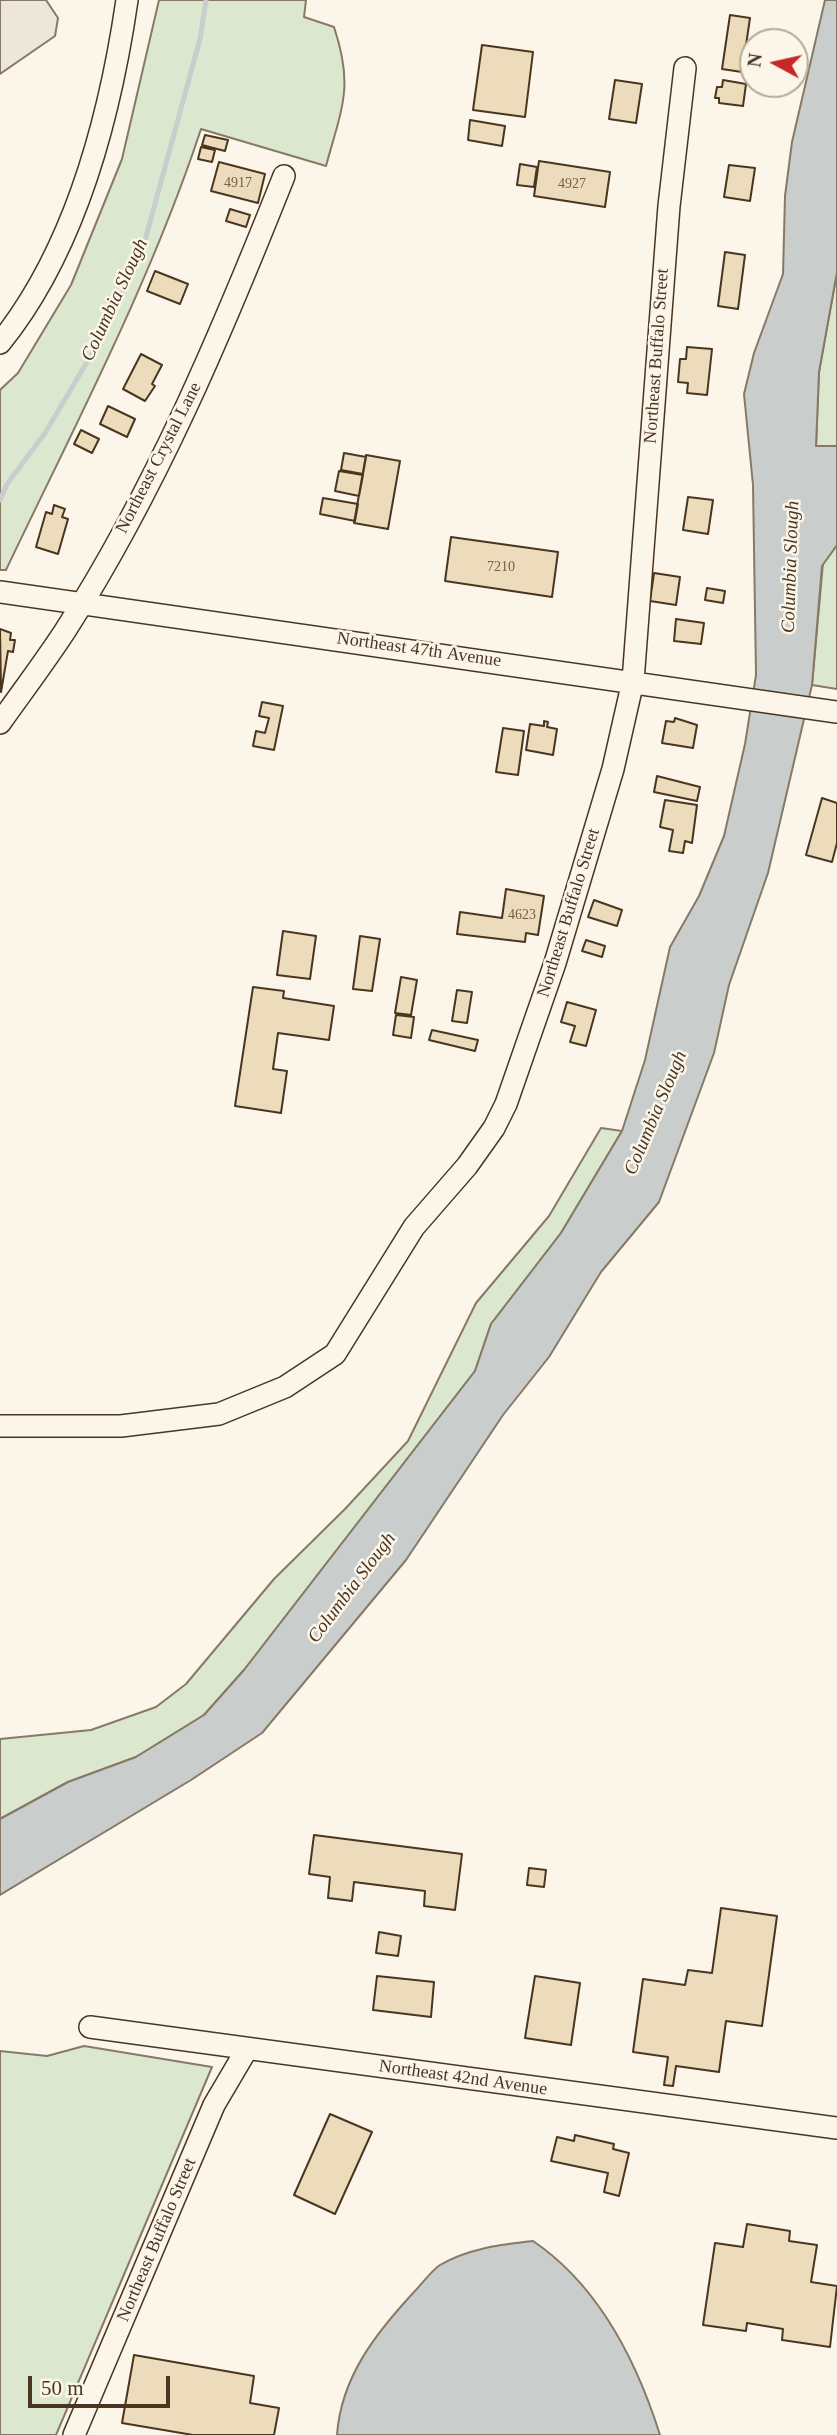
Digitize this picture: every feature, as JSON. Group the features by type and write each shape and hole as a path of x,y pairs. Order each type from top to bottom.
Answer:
{"street":[{"path":"0,343 44,275 77,202 108,95 127,0"},
{"name":"Northeast Buffalo Street","path":"0,1426 121,1426 219,1414 285,1387 335,1354 414,1227 481,1148 506,1104 578,886 613,769 633,681 665,245 685,68"},
{"name":"Northeast Crystal Lane","path":"0,723 81,603 194,393 284,176"},
{"name":"Northeast 47th Avenue","path":"0,592 833,711"},
{"name":"Northeast 42nd Avenue","path":"90,2027 837,2129"},
{"name":"Northeast Buffalo Street","path":"74,2435 214,2105 247,2049"}],"green space":[{"path":"159,0 306,0 304,17 334,27 340,48 344,97 337,128 326,166 201,129 159,242 111,352 6,570 0,570 0,390 18,373 71,285 122,159"},
{"path":"837,272 837,689 812,685 827,518 816,447 819,372"},
{"path":"601,1128 622,1131 561,1233 491,1324 475,1371 244,1670 204,1715 136,1757 68,1782 0,1819 0,1739 91,1730 156,1707 186,1684 274,1579 345,1509 408,1441 476,1303 549,1216"},
{"path":"84,2046 212,2067 56,2435 0,2435 0,2051 47,2056"}],"shaded area":[{"path":"0,0 46,0 58,18 55,36 0,74"}],"water":[{"path":"825,0 837,0 837,272 819,372 816,446 837,446 837,545 822,566 812,685 768,873 729,985 714,1053 659,1202 601,1272 549,1357 503,1415 406,1560 262,1733 191,1780 0,1895 0,1819 68,1782 136,1757 204,1715 244,1670 475,1371 491,1324 561,1233 622,1131 645,1060 670,947 699,896 724,836 745,744 756,675 753,485 744,394 754,353 783,274 785,196 792,142 802,98 809,98 809,69"},
{"path":"533,2241 556,2259 596,2302 640,2380 660,2435 337,2435 345,2394 363,2357 386,2323 433,2271 451,2259 473,2251"}],"building":[{"path":"730,15 750,18 749,28 739,28 739,72 722,69"},
{"path":"482,45 533,52 525,117 473,110"},
{"path":"615,80 642,84 636,123 609,119"},
{"path":"723,80 739,83 739,98 744,98 743,106 719,103 719,98 715,98 717,87 722,87"},
{"path":"470,120 505,126 502,146 468,140"},
{"path":"205,135 228,140 225,151 202,145"},
{"path":"201,147 215,150 212,162 198,159"},
{"path":"539,161 610,172 605,207 534,196"},
{"path":"219,162 265,174 258,203 211,191"},
{"path":"520,164 537,167 534,187 517,185"},
{"path":"729,165 755,168 750,201 724,197"},
{"path":"230,209 250,215 246,227 226,221"},
{"path":"725,252 745,255 738,309 718,306"},
{"path":"155,271 188,284 180,304 147,291"},
{"path":"687,347 712,349 707,395 687,393 688,383 678,382 680,359 686,359"},
{"path":"141,354 162,365 152,384 155,386 145,401 123,389"},
{"path":"108,406 135,419 127,437 100,424"},
{"path":"81,430 99,439 92,453 74,444"},
{"path":"344,453 366,457 363,474 341,470"},
{"path":"366,455 400,461 388,529 354,523"},
{"path":"339,471 363,475 359,496 335,491"},
{"path":"688,497 713,500 708,534 683,530"},
{"path":"323,498 358,504 355,521 320,514"},
{"path":"54,505 65,509 62,517 68,519 58,554 36,547 46,512 52,514"},
{"path":"451,537 558,552 552,597 445,581"},
{"path":"654,573 680,577 676,605 650,601"},
{"path":"707,588 725,591 723,603 705,600"},
{"path":"676,619 704,623 701,644 674,641"},
{"path":"0,629 11,633 10,640 15,640 13,652 8,651 1,692"},
{"path":"262,702 283,706 274,750 253,746 256,731 265,733 269,718 259,716"},
{"path":"675,718 697,725 693,748 662,743 666,721 674,722"},
{"path":"544,721 548,722 547,727 557,729 553,755 526,750 530,724 544,726"},
{"path":"503,728 524,731 518,775 496,772"},
{"path":"657,776 700,787 697,801 654,792"},
{"path":"822,798 837,803 837,843 832,862 806,855"},
{"path":"665,800 697,805 692,843 685,841 683,853 669,851 673,830 660,827"},
{"path":"506,889 544,896 538,935 526,933 525,942 457,934 460,912 502,918"},
{"path":"594,900 622,910 617,926 588,917"},
{"path":"283,931 316,936 310,979 277,975"},
{"path":"360,936 380,939 372,991 353,989"},
{"path":"586,940 605,946 602,957 582,951"},
{"path":"401,977 417,980 411,1015 395,1013"},
{"path":"253,987 284,991 283,998 334,1006 329,1040 278,1033 273,1069 287,1071 281,1113 235,1106"},
{"path":"457,990 472,992 467,1023 452,1021"},
{"path":"567,1002 596,1010 586,1046 570,1042 575,1026 561,1022"},
{"path":"396,1015 414,1017 411,1038 393,1035"},
{"path":"432,1030 478,1040 475,1051 429,1040"},
{"path":"314,1835 462,1854 455,1910 424,1906 425,1891 354,1882 352,1901 328,1898 330,1877 309,1874"},
{"path":"529,1868 546,1870 544,1887 527,1885"},
{"path":"721,1908 777,1916 762,2026 726,2021 719,2072 676,2066 673,2086 664,2085 668,2057 633,2052 643,1979 685,1985 688,1970 712,1973"},
{"path":"379,1932 401,1936 398,1956 376,1953"},
{"path":"377,1976 434,1982 431,2017 373,2010"},
{"path":"535,1976 580,1983 571,2045 525,2038"},
{"path":"330,2114 372,2132 335,2214 294,2195"},
{"path":"575,2135 614,2144 613,2149 629,2153 619,2196 604,2192 608,2173 551,2161 557,2137 574,2141"},
{"path":"747,2224 790,2231 789,2241 817,2245 811,2282 837,2286 830,2347 782,2340 783,2329 747,2323 746,2331 703,2325 715,2243 743,2247"},
{"path":"134,2355 254,2376 250,2403 279,2408 274,2435 193,2435 122,2423"}],"waterway":[{"name":"Columbia Slough","path":"0,500 7,484 45,433 90,357 141,255 200,39 206,0"}]}
